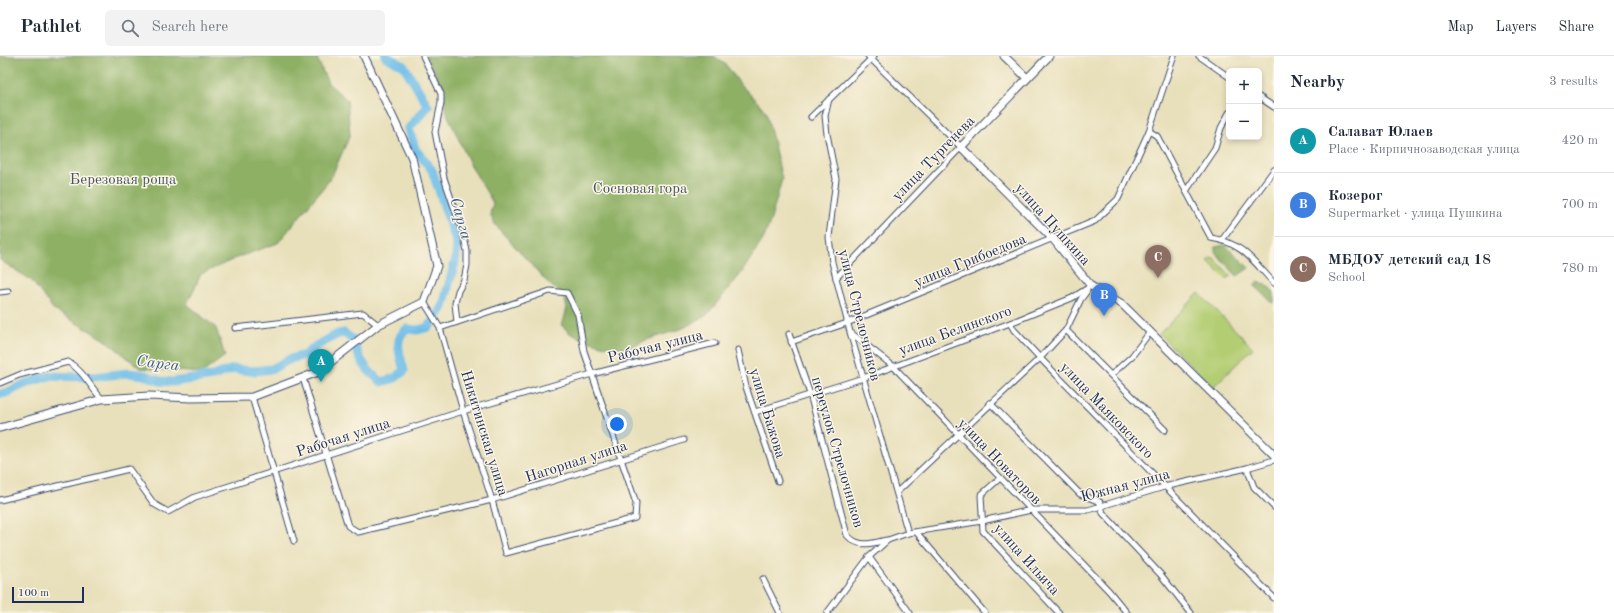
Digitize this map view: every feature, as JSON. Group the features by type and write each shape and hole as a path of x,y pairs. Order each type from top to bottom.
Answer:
{"street":[{"path":"0,428 102,399 148,396 191,398 252,397 318,372 378,325 424,302 438,266 412,158 364,56"},
{"path":"423,56 441,94 441,103 435,132 444,178 463,233 467,251 467,265 464,280 458,291 455,303 457,322"},
{"path":"1004,56 1027,78"},
{"name":"улица Тургенева","path":"836,278 1049,56"},
{"name":"улица Грибоедова","path":"791,342 848,323 1095,222 1118,199 1149,131 1174,56"},
{"path":"1199,56 1226,75"},
{"path":"811,117 871,57"},
{"name":"улица Пушкина","path":"871,57 1053,239 1091,286 1122,304 1274,455"},
{"name":"улица Стрелочников","path":"829,99 825,118 836,179 829,237 836,278 850,332 908,533"},
{"path":"1262,99 1274,107"},
{"path":"1186,191 1215,148 1221,128 1226,119"},
{"path":"1149,131 1157,136 1211,238 1222,240 1239,247 1274,283"},
{"path":"1222,240 1274,170"},
{"path":"896,492 1040,358 1066,330 1081,299 1091,286"},
{"name":"улица Белинского","path":"755,412 863,378 1010,323 1072,298 1091,286"},
{"path":"0,292 8,291"},
{"path":"440,328 550,291 567,293 578,315 584,351 621,460"},
{"name":"Никитинская улица","path":"424,302 438,322 440,328 463,411 492,500 506,553 635,518 636,503 621,460"},
{"path":"235,328 363,313 378,325"},
{"name":"улица Маяковского","path":"1010,323 1014,330 1040,358 1164,487 1274,598"},
{"path":"1066,330 1165,430"},
{"name":"улица Новаторов","path":"850,332 893,366 1109,592 1127,613"},
{"path":"1111,375 1132,356 1150,332"},
{"name":"переулок Стрелочников","path":"789,334 810,394 847,535 852,541 864,545 888,540"},
{"name":"Рабочая улица","path":"0,500 128,469 154,504 168,512 195,497 463,411 592,374 715,343"},
{"name":"улица Бажова","path":"738,350 746,387 778,481"},
{"path":"0,383 68,362 77,366 85,380 102,399"},
{"path":"303,378 327,455"},
{"path":"252,397 294,541"},
{"path":"990,403 1080,494 1100,502 1103,506 1103,513 1161,575 1191,613"},
{"name":"Нагорная улица","path":"327,455 348,526 358,532 492,500 684,440"},
{"name":"Южная улица","path":"827,613 869,557 888,540 908,533 917,533 982,521 1031,510 1088,510 1164,487 1247,468 1274,460"},
{"path":"1247,468 1254,487 1274,507"},
{"name":"улица Ильича","path":"999,478 981,495 983,531 1059,613"},
{"path":"917,533 985,613"},
{"path":"869,557 910,613"},
{"path":"763,579 780,613"}],"green space":[{"name":"Березовая роща","path":"0,56 316,56 328,83 347,100 350,135 331,178 278,243 241,256 201,274 187,304 216,328 225,356 202,373 140,368 104,339 54,310 31,280 0,260"},
{"name":"Сосновая гора","path":"426,56 714,56 727,66 740,84 766,111 782,179 764,238 740,275 707,315 681,329 646,340 630,348 605,346 571,334 562,326 567,308 564,296 548,283 496,226 490,214 493,203 470,164 448,116 440,84"},
{"path":"1225,245 1249,268 1237,276 1215,252 1215,247"},
{"path":"1213,257 1231,276 1226,279 1207,260"},
{"path":"1259,281 1274,292 1274,304 1254,285"},
{"path":"1199,293 1253,348 1213,387 1159,334"}],"waterway":[{"name":"Сарга","path":"356,349 366,368 382,382 395,378 404,371 399,348 402,333 407,329 418,330 429,327 443,306 456,258 457,244 432,170 415,149 409,128 428,106 404,66 385,56"},
{"name":"Сарга","path":"0,394 49,376 92,377 128,373 144,375 160,381 173,382 213,376 233,369 253,371 272,369 290,359 305,355 316,346 338,334 344,333 352,339"}],"place":[{"name":"МБДОУ детский сад 18","path":"1158,278"},
{"name":"Козерог","path":"1104,316"},
{"name":"Салават Юлаев","path":"321,382"}]}
